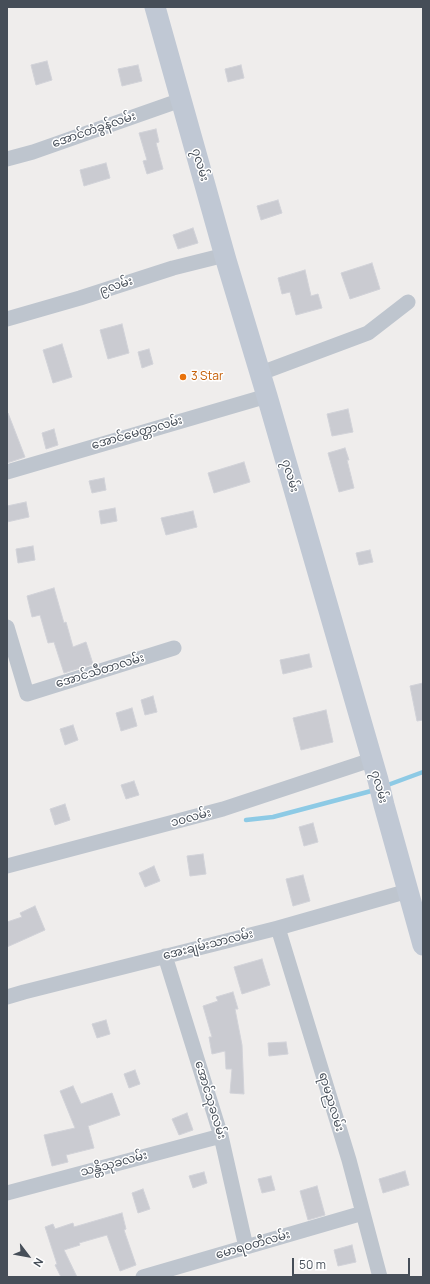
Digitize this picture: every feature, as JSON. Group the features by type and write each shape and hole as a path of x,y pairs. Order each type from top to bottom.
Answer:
{"street":[{"name":"၇လမ်း","path":"155,7 225,255 261,373 371,760 378,780 423,945"},
{"name":"အောင်တံခွန်လမ်း","path":"7,159 33,152 181,100"},
{"name":"၉လမ်း","path":"7,318 80,298 173,268 225,255"},
{"path":"261,373 368,333 408,302"},
{"name":"အောင်မေတ္တာလမ်း","path":"7,472 267,396"},
{"name":"အောင်သီတာလမ်း","path":"7,627 26,694 174,648"},
{"name":"၁၀လမ်း","path":"7,866 54,855 224,809 371,760"},
{"name":"အေးချမ်းသာလမ်း","path":"7,997 278,928 408,891"},
{"name":"ရာမညလမ်း","path":"278,928 349,1160 380,1277"},
{"name":"အောင်သုခလမ်း","path":"165,956 221,1136 229,1166 246,1247"},
{"name":"သန္တိသုခလမ်း","path":"7,1193 221,1136"},
{"name":"မောရဝတီလမ်း","path":"143,1277 363,1213"}],"building":[{"path":"47,61 52,80 36,85 31,65"},
{"path":"138,65 142,81 122,86 118,69"},
{"path":"241,65 244,78 228,82 225,69"},
{"path":"156,129 159,142 156,143 163,169 147,174 143,161 147,160 139,133"},
{"path":"106,163 110,178 84,186 80,170"},
{"path":"278,200 282,213 261,220 257,206"},
{"path":"193,228 198,243 178,249 173,235"},
{"path":"372,263 380,289 350,299 341,273"},
{"path":"305,270 311,296 318,294 322,308 296,315 290,292 282,294 278,278"},
{"path":"122,324 129,353 108,359 100,330"},
{"path":"62,344 72,377 53,383 43,350"},
{"path":"149,349 153,364 142,368 138,352"},
{"path":"348,409 353,432 332,436 327,414"},
{"path":"7,413 25,457 7,463"},
{"path":"54,429 58,445 46,449 42,433"},
{"path":"345,448 349,460 347,460 354,488 339,492 328,453"},
{"path":"244,462 250,482 214,493 208,473"},
{"path":"104,478 106,490 92,493 89,481"},
{"path":"26,502 29,517 7,522 7,506"},
{"path":"115,508 117,521 101,524 99,511"},
{"path":"193,511 197,527 166,535 161,518"},
{"path":"33,546 35,560 18,563 16,549"},
{"path":"370,550 373,562 359,565 356,553"},
{"path":"54,588 64,623 66,622 73,647 86,642 93,664 64,673 54,642 48,643 40,615 32,617 27,596"},
{"path":"309,654 312,667 283,674 280,660"},
{"path":"423,683 423,720 417,721 410,686"},
{"path":"153,696 157,712 145,715 141,700"},
{"path":"132,708 137,726 121,731 116,713"},
{"path":"326,710 333,742 301,750 293,718"},
{"path":"73,725 78,740 65,745 60,729"},
{"path":"134,781 139,795 126,799 121,785"},
{"path":"65,804 70,820 55,825 50,809"},
{"path":"313,823 318,842 304,846 299,827"},
{"path":"203,854 206,874 190,876 187,856"},
{"path":"154,866 160,881 145,887 139,873"},
{"path":"303,875 310,901 293,906 286,879"},
{"path":"35,906 45,930 7,947 7,922 22,917 20,913"},
{"path":"262,959 270,985 242,994 234,967"},
{"path":"233,992 238,1009 235,1009 242,1045 244,1094 230,1093 232,1069 226,1069 225,1051 212,1054 209,1037 212,1037 203,1006 218,1001 216,997"},
{"path":"106,1020 110,1034 97,1038 92,1024"},
{"path":"286,1042 288,1054 269,1056 268,1043"},
{"path":"135,1070 140,1084 129,1088 124,1074"},
{"path":"73,1086 81,1104 112,1093 120,1115 88,1126 94,1148 66,1155 68,1162 52,1166 44,1135 75,1128 60,1091"},
{"path":"187,1113 193,1130 179,1135 172,1119"},
{"path":"405,1171 409,1185 383,1193 379,1179"},
{"path":"204,1172 207,1183 193,1188 189,1176"},
{"path":"271,1176 275,1190 262,1193 258,1179"},
{"path":"317,1186 325,1215 308,1220 300,1191"},
{"path":"143,1189 150,1209 138,1213 132,1193"},
{"path":"122,1213 126,1229 124,1230 136,1265 120,1271 107,1235 79,1243 80,1245 64,1250 77,1277 61,1277 55,1265 57,1264 45,1227 53,1224 55,1229 73,1223 74,1227"},
{"path":"352,1245 356,1262 338,1266 334,1250"}],"waterway":[{"path":"385,786 423,772"},
{"path":"246,820 273,817 375,790"}],"place":[{"name":"3 Star","path":"183,377"}]}
